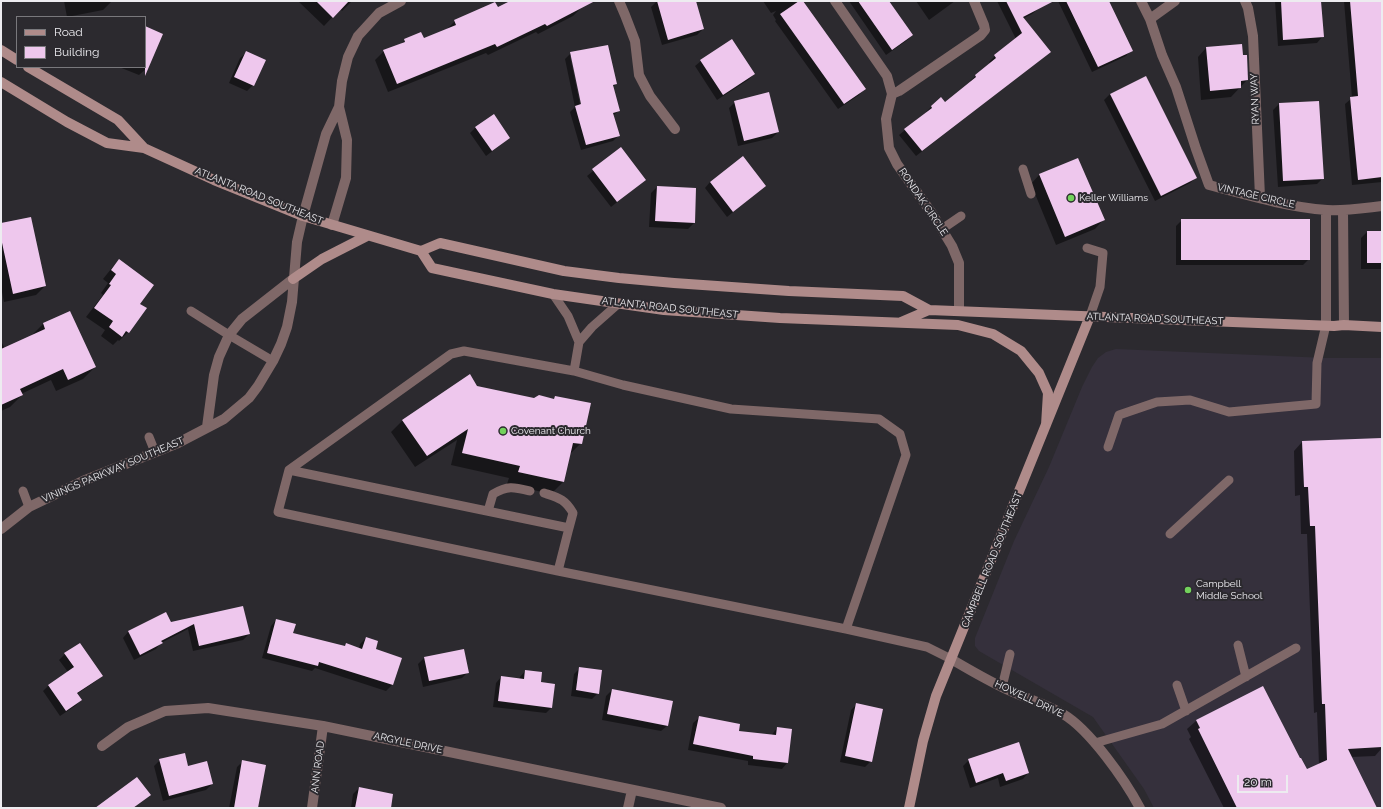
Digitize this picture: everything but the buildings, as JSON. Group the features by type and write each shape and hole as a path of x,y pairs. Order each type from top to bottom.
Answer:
{"main road":[{"path":"1,50 16,59"},
{"name":"ATLANTA ROAD SOUTHEAST","path":"30,68 118,120 144,148"},
{"name":"ATLANTA ROAD SOUTHEAST","path":"1,82 67,122 107,143 144,148 214,180 303,216 422,251 440,243 564,271 618,278 789,291 903,296 929,310"},
{"path":"293,278 322,259 367,236"},
{"name":"ATLANTA ROAD SOUTHEAST","path":"422,251 432,268 553,294 664,310 780,318 897,323 929,310 959,310 1344,325 1382,328"},
{"name":"CAMPBELL ROAD SOUTHEAST","path":"909,808 923,741 936,696 1090,316"},
{"path":"897,323 958,325 993,334 1021,351 1039,373 1048,393 1046,425"}],"street":[{"path":"332,225 346,178 346,140 339,108 341,87 348,57 358,36 379,12 401,1"},
{"path":"619,1 626,14 635,41 639,76 650,96 676,129"},
{"path":"834,1 887,76 892,94 899,91 981,35 985,30 984,25 974,1"},
{"name":"VINTAGE CIRCLE","path":"1141,1 1150,19 1162,55 1176,87 1209,185 1260,198 1326,210 1343,210 1382,206"},
{"path":"1150,19 1175,1"},
{"name":"RYAN WAY","path":"1245,1 1248,8 1253,36 1260,198"},
{"name":"RONDAK CIRCLE","path":"892,94 886,119 889,148 897,164 952,246 959,263 959,310"},
{"name":"VININGS PARKWAY SOUTHEAST","path":"1,529 29,507 83,481 178,443 224,419 249,398 273,361 287,327 292,302 297,242 303,216 326,134 339,108"},
{"path":"1326,210 1326,325"},
{"path":"1343,210 1344,325"},
{"path":"207,427 214,375 219,357 229,335 242,319 293,278"},
{"name":"HOWELL DRIVE","path":"951,660 1002,688 1045,704 1076,724 1095,743 1111,764 1140,808"},
{"name":"ARGYLE DRIVE","path":"102,746 128,727 165,711 208,708 323,726 720,808"},
{"name":"ANN ROAD","path":"312,808 323,726"},
{"path":"628,808 632,790"}],"lane":[{"path":"1023,169 1031,194"},
{"path":"942,229 961,216"},
{"path":"1087,248 1104,253 1100,287 1090,316"},
{"path":"553,294 568,316 579,342 574,371"},
{"path":"579,342 618,304"},
{"path":"191,311 273,361"},
{"path":"1108,447 1119,415 1157,402 1190,400 1229,412 1316,404 1317,363 1326,325"},
{"path":"846,629 906,455 900,434 879,419 731,409 623,385 574,371 464,351 451,354 288,470 278,512 558,571 846,629 927,647 951,660"},
{"path":"149,437 155,452"},
{"path":"288,470 569,528"},
{"path":"1170,534 1229,480"},
{"path":"488,511 493,494 503,488 517,488 530,491"},
{"path":"23,491 29,507"},
{"path":"544,493 561,498 573,513 558,571"},
{"path":"1238,645 1246,676"},
{"path":"1095,743 1162,724 1296,648"},
{"path":"1002,688 1010,654"},
{"path":"1177,685 1186,711"}],"shaded area":[{"name":"Campbell Middle School","path":"1116,349 1326,358 1382,358 1382,808 1154,808 1144,789 1093,717 979,651 975,646 975,638 1014,541 1049,467 1082,387 1098,358 1106,352"}],"place":[{"name":"Keller Williams","path":"1071,198"},
{"name":"Covenant Church","path":"503,431"},
{"name":"Campbell Middle School","path":"1188,590"}]}
